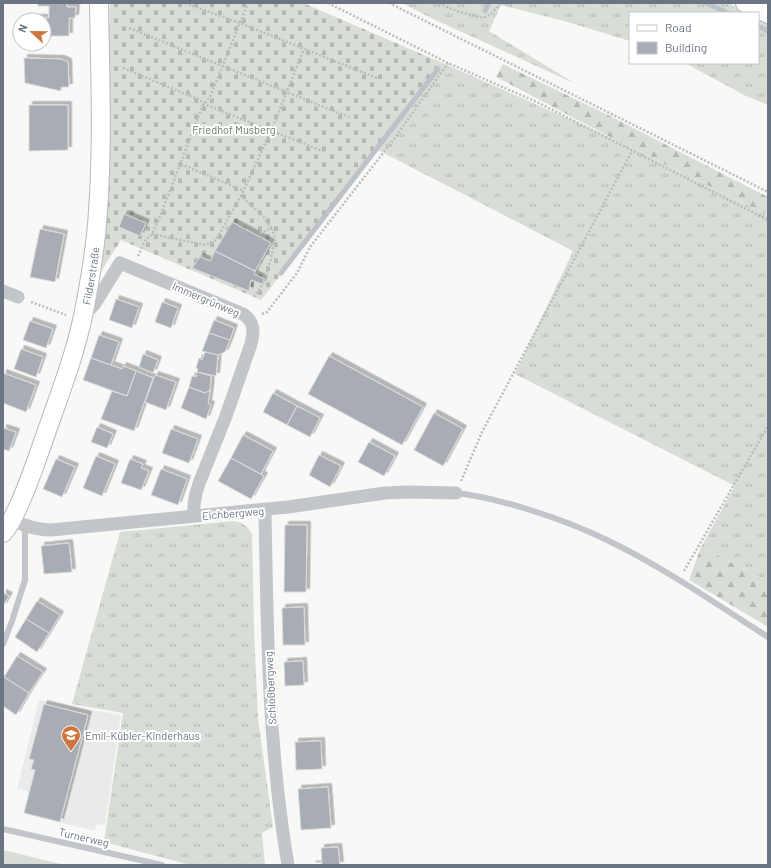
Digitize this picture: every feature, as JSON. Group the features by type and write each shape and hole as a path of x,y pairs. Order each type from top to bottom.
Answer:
{"main road":[{"name":"Filderstraße","path":"13,526 56,405 72,354 82,317 90,275 100,184 101,112 99,3"},
{"path":"745,3 768,14"}],"street":[{"name":"Immergrünweg","path":"82,317 94,305 120,263 243,314 250,321 253,327 251,344 226,416 196,493 194,516"},
{"path":"3,291 18,297"},
{"name":"Eichbergweg","path":"13,526 51,530 265,510 385,493 456,493"},
{"name":"Schloßbergweg","path":"265,510 267,620 273,741 279,802 288,865"}],"lane":[{"path":"456,493 505,502 576,526 621,547 678,580 768,637"},
{"path":"3,643 26,580 13,526"},
{"name":"Turnerweg","path":"3,829 162,865"}],"path":[{"path":"185,3 240,22 377,78"},
{"path":"133,268 145,241 152,234 167,200 204,104 210,97 248,3"},
{"path":"328,3 448,63 539,104 768,220"},
{"path":"390,3 768,192"},
{"path":"439,3 459,12 484,18 492,13 502,3"},
{"path":"129,28 351,118"},
{"path":"152,234 205,245 216,240 244,191 271,131 304,49"},
{"path":"250,321 267,312 297,272 310,247 394,139 448,63"},
{"path":"123,68 200,100 204,104 325,152"},
{"path":"456,493 482,432 632,151"},
{"path":"181,164 244,191"},
{"path":"241,196 263,216 271,228 275,238 271,259 264,282 254,297"},
{"path":"261,238 261,233 271,228"},
{"path":"18,297 61,313 82,317"},
{"path":"678,580 768,426"}],"shaded area":[{"name":"Emil-Kübler-Kinderhaus","path":"39,700 121,715 105,825 97,824 94,831 24,813 29,792 17,789"}],"green space":[{"name":"Friedhof Musberg","path":"110,3 303,3 445,64 261,300 121,240 102,270"},
{"path":"402,3 728,3 747,12 629,12 629,41 564,21 501,5 489,31 576,84 429,17"},
{"path":"759,18 768,22 768,105 746,96 687,64 759,64"},
{"path":"445,64 614,139 768,215 768,581 701,547 735,486 515,374 573,251 378,150"},
{"path":"503,64 612,117 768,197 768,215 614,139 496,77"},
{"path":"234,521 244,525 252,534 258,718 273,827 262,833 265,865 190,865 104,842 123,713 72,704 120,532"},
{"path":"701,547 768,581 768,627 689,580"},
{"path":"3,850 65,865 3,865"}],"building":[{"path":"38,3 67,3 67,7 76,7 75,18 69,18 69,36 52,36 52,12 49,12 49,6 38,6"},
{"path":"24,58 61,59 68,62 69,87 61,87 61,91 25,83"},
{"path":"29,105 68,105 68,150 29,151"},
{"path":"124,214 146,223 140,236 119,227"},
{"path":"232,222 271,243 255,271 215,251"},
{"path":"40,229 64,234 55,282 30,277"},
{"path":"215,251 255,271 254,274 264,279 262,284 251,280 249,291 192,268 200,257 210,261"},
{"path":"116,299 139,307 132,328 109,320"},
{"path":"162,302 178,308 171,328 155,322"},
{"path":"214,320 234,328 230,340 209,333"},
{"path":"30,321 53,329 46,348 23,340"},
{"path":"209,333 230,340 225,352 218,355 202,351"},
{"path":"99,335 119,342 111,365 91,358"},
{"path":"21,349 43,357 36,377 14,369"},
{"path":"205,352 218,355 216,376 197,372 198,369 196,368 199,358 202,360"},
{"path":"143,354 158,360 153,373 139,367"},
{"path":"329,356 423,407 402,445 308,394"},
{"path":"91,358 122,369 123,366 136,371 127,396 83,380"},
{"path":"136,371 153,378 134,431 101,419 112,391 127,396"},
{"path":"197,372 211,376 210,390 205,393 189,387 192,376 196,377"},
{"path":"3,373 36,385 26,412 3,403"},
{"path":"155,375 176,382 166,410 145,402"},
{"path":"189,387 205,393 210,390 208,404 211,405 206,419 181,408"},
{"path":"273,393 297,406 287,425 263,412"},
{"path":"297,406 320,418 310,437 287,425"},
{"path":"434,413 463,429 443,466 414,450"},
{"path":"97,427 113,434 107,448 91,442"},
{"path":"3,428 16,432 9,451 3,449"},
{"path":"171,429 198,439 189,463 162,453"},
{"path":"243,435 273,451 261,474 231,458"},
{"path":"369,442 395,456 384,476 358,462"},
{"path":"319,455 341,466 330,487 309,475"},
{"path":"96,456 115,464 102,496 83,488"},
{"path":"231,458 264,476 251,499 218,481"},
{"path":"56,459 75,467 62,497 43,489"},
{"path":"130,459 143,464 141,468 149,471 141,490 121,483"},
{"path":"161,469 187,479 178,505 151,495"},
{"path":"285,525 307,525 306,592 284,592"},
{"path":"69,543 72,572 44,574 41,546"},
{"path":"3,593 9,596 3,606"},
{"path":"37,601 60,615 49,633 26,619"},
{"path":"304,607 305,645 283,645 282,608"},
{"path":"26,619 49,633 37,652 15,637"},
{"path":"17,656 43,672 29,693 4,677"},
{"path":"303,661 304,685 285,686 284,662"},
{"path":"4,677 29,693 16,715 3,706"},
{"path":"44,704 88,715 60,822 24,813 35,770 31,769 34,760 29,759"},
{"path":"321,741 322,769 296,770 295,742"},
{"path":"328,787 331,828 301,830 298,789"},
{"path":"338,847 340,865 312,865 322,864 321,848"}],"waterway":[{"path":"485,11 489,3"},
{"path":"706,3 726,12"},
{"path":"759,26 768,31"},
{"path":"281,273 438,69"}],"place":[{"name":"Emil-Kübler-Kinderhaus","path":"71,752"}]}
